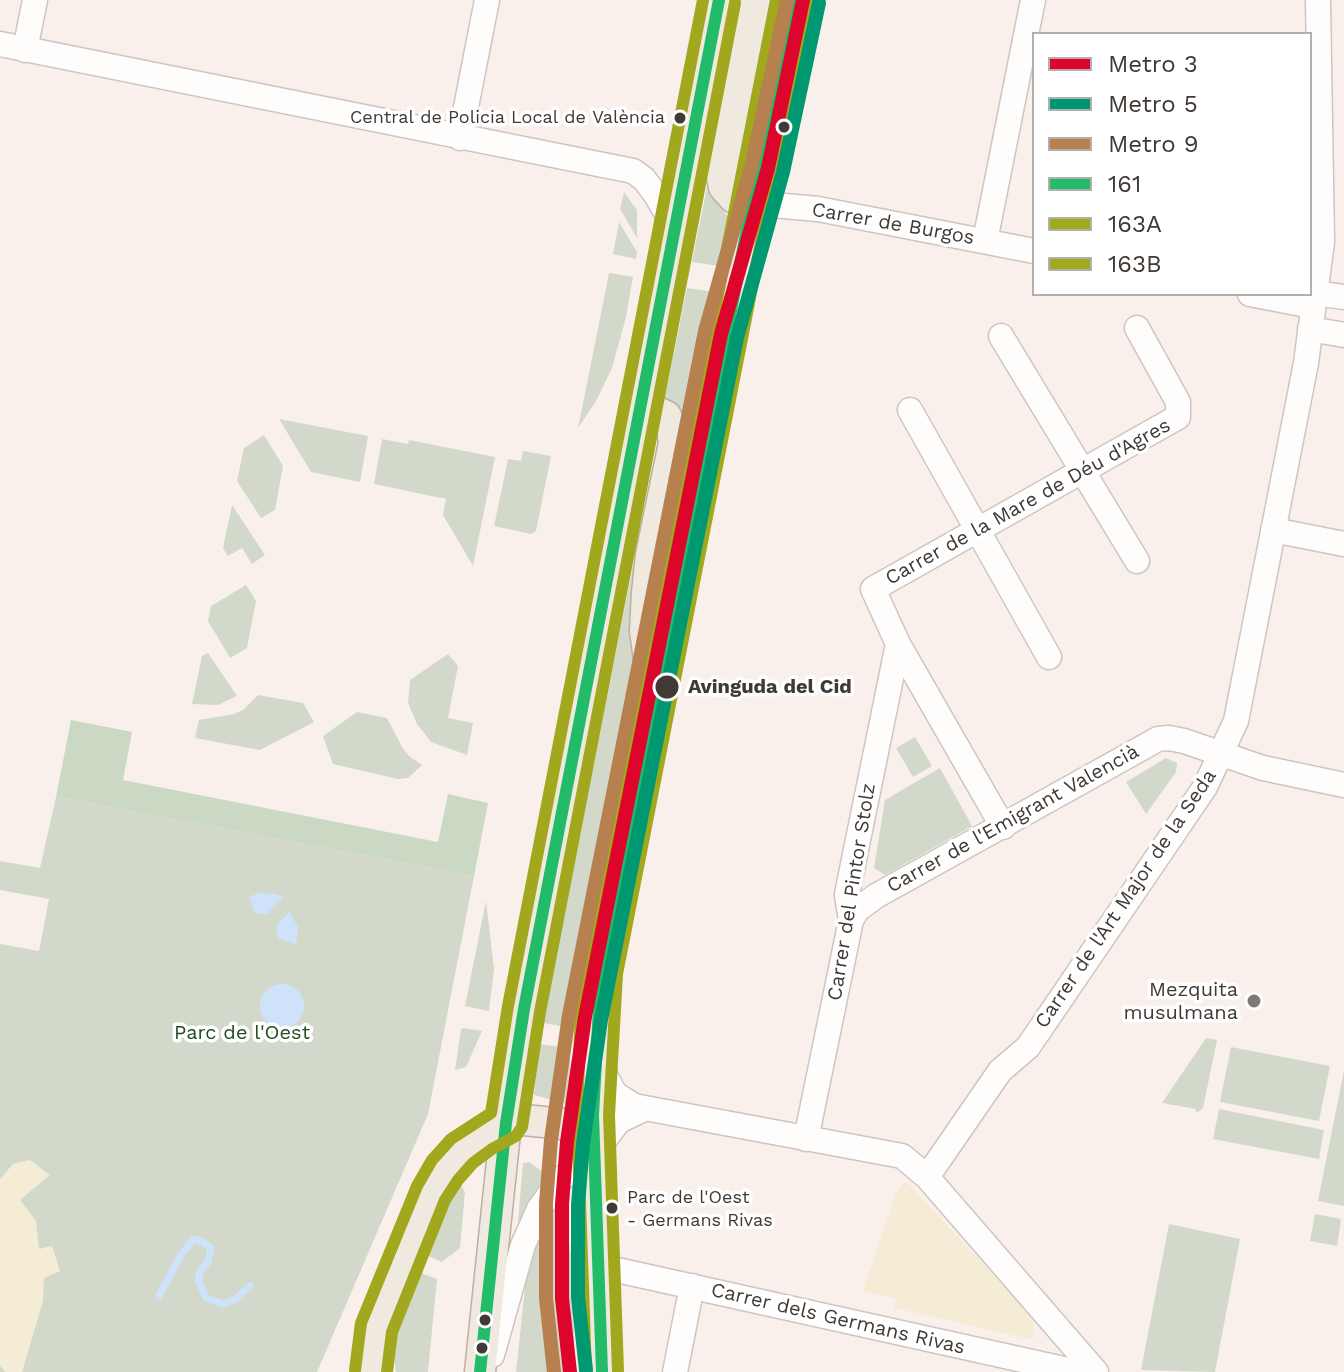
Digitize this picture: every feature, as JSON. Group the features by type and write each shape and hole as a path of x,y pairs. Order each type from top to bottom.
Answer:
{"main road":[{"path":"480,1372 506,1123 524,1009 719,0"},
{"path":"751,203 734,198 724,187 722,177 756,0"},
{"path":"602,1372 593,1100 601,972 792,0"},
{"path":"639,410 653,410 666,416 674,443 651,555 647,593 645,631 653,691 653,718"},
{"path":"371,1372 376,1328 431,1193 462,1151 506,1123 534,1120 563,1124 579,1132 595,1152"}],"street":[{"path":"25,50 35,0"},
{"path":"460,138 487,0"},
{"path":"985,241 1033,0"},
{"name":"Carrer de l'Art Major de la Seda","path":"927,1177 1000,1071 1028,1047 1205,787 1236,721 1273,530 1322,242 1318,0"},
{"path":"0,44 633,171 644,179 667,214 673,243"},
{"name":"Carrer de Burgos","path":"751,203 818,209 1032,251"},
{"path":"1258,296 1312,309 1344,335"},
{"path":"1312,309 1344,297"},
{"name":"Carrer de la Mare de Déu d'Agres","path":"898,644 873,589 1174,420 1180,412 1178,402 1137,328"},
{"path":"1001,336 1137,561"},
{"path":"910,410 1049,657"},
{"path":"1273,530 1344,544"},
{"path":"898,644 1003,827"},
{"name":"Carrer del Pintor Stolz","path":"806,1139 851,920 847,895 849,884 898,644"},
{"name":"Carrer de l'Emigrant Valencià","path":"851,920 857,910 876,896 1149,743 1169,738 1220,755"},
{"path":"1220,755 1263,768 1344,785"},
{"path":"596,1044 600,1066 615,1094 624,1102 644,1109 902,1156 927,1177 1096,1372"},
{"path":"487,1372 523,1245 539,1209 560,1180 595,1152 619,1121 644,1109"},
{"name":"Carrer dels Germans Rivas","path":"599,1266 1077,1372"},
{"path":"675,1372 692,1286"},
{"path":"356,1372 376,1328"}],"green space":[{"path":"710,172 718,203 728,217 719,266 692,262"},
{"path":"624,192 637,210 637,238 620,209"},
{"path":"619,222 637,252 636,259 613,254"},
{"path":"609,273 633,277 626,317 612,368 578,428"},
{"path":"687,288 714,292 683,445 663,407"},
{"path":"279,419 368,436 360,482 311,472"},
{"path":"661,423 633,698 572,1028 543,1023"},
{"path":"264,435 283,466 275,510 261,518 237,481 244,448"},
{"path":"382,439 408,444 409,440 495,457 473,566 443,515 446,499 374,484"},
{"path":"523,451 551,456 536,531 531,534 494,526 508,459 521,461"},
{"path":"232,505 265,555 252,564 242,548 228,556 223,548"},
{"path":"246,585 256,601 247,648 230,658 208,621 211,606"},
{"path":"208,653 237,696 218,705 192,704 202,656"},
{"path":"448,654 458,666 448,718 473,723 467,755 431,742 417,724 408,703 410,680"},
{"path":"258,695 303,703 314,722 260,750 195,738 199,720 234,714 243,710"},
{"path":"357,712 387,718 402,747 422,765 408,778 398,779 333,764 323,736"},
{"path":"71,720 132,732 123,780 438,842 448,794 488,803 474,876 56,797"},
{"path":"915,737 932,766 913,777 896,748"},
{"path":"1166,758 1177,763 1176,772 1146,814 1126,782"},
{"path":"940,768 972,826 885,875 874,868 885,800"},
{"name":"Parc de l'Oest","path":"56,797 474,876 428,1114 317,1372 0,1372 0,944 39,951 49,899 0,890 0,861 40,868"},
{"path":"486,901 494,969 489,1011 465,1006"},
{"path":"461,1029 482,1031 466,1067 455,1070"},
{"path":"1206,1038 1217,1040 1203,1108 1196,1113 1196,1109 1162,1103"},
{"path":"539,1044 570,1048 571,1097 567,1104 534,1095"},
{"path":"1231,1047 1330,1066 1319,1121 1220,1102"},
{"path":"1344,1070 1344,1206 1318,1201"},
{"path":"1219,1109 1324,1130 1319,1159 1213,1139"},
{"path":"529,1162 547,1175 529,1202 522,1221 518,1221 523,1163"},
{"path":"461,1185 465,1192 460,1248 442,1262 426,1255"},
{"path":"556,1206 560,1206 566,1219 573,1270 574,1342 571,1372 516,1372 527,1268 538,1234"},
{"path":"1315,1214 1341,1219 1337,1246 1310,1241"},
{"path":"1169,1224 1240,1239 1215,1372 1141,1370"},
{"path":"418,1272 437,1279 428,1372 396,1372 396,1335"}],"sand":[{"path":"30,1160 50,1175 20,1200 36,1221 39,1249 52,1246 60,1271 44,1278 43,1301 22,1372 5,1372 0,1366 0,1179 13,1164"},
{"path":"907,1182 1021,1305 1035,1323 1033,1340 894,1308 896,1299 863,1291 896,1194"}],"water":[{"path":"259,893 276,894 283,898 266,915 255,913 249,897"},
{"path":"290,911 298,928 296,945 278,938 276,926"},
{"path":"282,984 298,990 304,1006 298,1022 282,1028 266,1022 260,1006 266,990"}],"waterway":[{"path":"159,1296 180,1256 193,1240 199,1240 211,1248 208,1262 199,1273 199,1282 206,1298 223,1304 234,1300 250,1286"}],"metro line":[{"name":"9","path":"554,1372 546,1298 546,1203 551,1140 569,1015 705,331 752,164 787,0"},
{"name":"3","path":"570,1372 562,1298 562,1204 567,1142 585,1017 721,334 768,168 803,0"},
{"name":"5","path":"586,1370 578,1297 578,1205 583,1144 601,1020 737,338 783,172 819,3"}],"transit line":[{"name":"163B","path":"355,1370 361,1323 417,1186 432,1160 451,1139 491,1113 508,1006 703,0"},
{"name":"161","path":"480,1372 506,1123 524,1009 719,0"},
{"name":"163B","path":"586,1372 577,1116 585,970 776,0"},
{"name":"161","path":"602,1372 593,1115 601,972 792,0"},
{"name":"163A","path":"387,1372 392,1332 445,1200 473,1163 516,1136 522,1127 540,1012 735,3"},
{"name":"163A","path":"618,1371 609,1115 617,974 808,3"}],"place":[{"name":"Central de Policia Local de València","path":"680,118"},
{"name":"Avinguda del Cid","path":"667,687"},
{"name":"Mezquita musulmana","path":"1254,1001"},
{"name":"Parc de l'Oest - Germans Rivas","path":"612,1208"}]}
